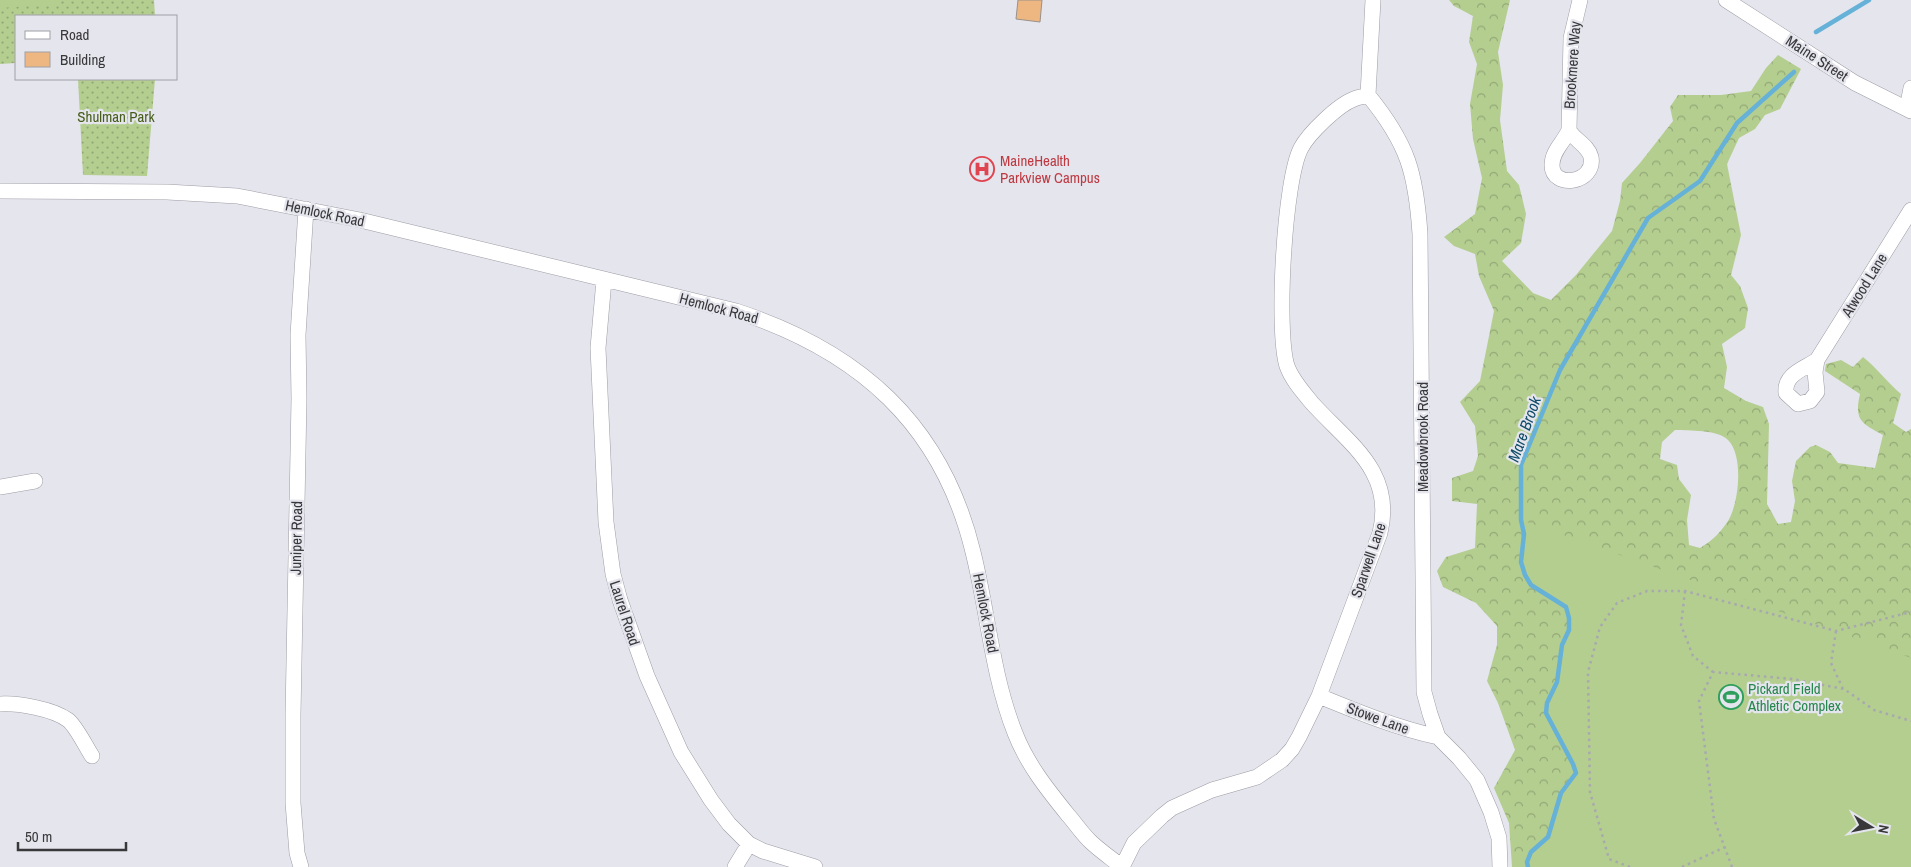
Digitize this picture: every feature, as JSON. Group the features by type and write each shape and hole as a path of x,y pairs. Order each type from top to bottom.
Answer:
{"street":[{"path":"1368,95 1374,0"},
{"name":"Brookmere Way","path":"1569,130 1571,38 1580,0"},
{"name":"Maine Street","path":"1726,0 1855,83 1909,110"},
{"path":"1909,110 1911,88"},
{"name":"Sparwell Lane","path":"1122,867 1134,843 1172,808 1212,790 1257,777 1282,760 1299,737 1319,696 1380,533 1384,507 1377,481 1364,456 1300,390 1288,366 1282,342 1288,211 1297,157 1302,146 1314,131 1340,108 1352,100 1368,95"},
{"name":"Meadowbrook Road","path":"1368,95 1381,110 1404,148 1412,171 1418,199 1420,234 1424,692 1438,737 1459,758 1476,780 1491,812 1499,838 1500,867"},
{"name":"Hemlock Road","path":"0,191 201,193 237,196 306,209 360,220 736,311 768,321 798,334 824,349 875,386 898,407 917,429 932,453 946,478 963,519 974,553 1006,708 1015,734 1042,784 1092,843 1122,867"},
{"name":"Juniper Road","path":"301,867 297,853 293,803 293,715 299,409 298,335 306,209"},
{"name":"Atwood Lane","path":"1817,360 1911,210"},
{"name":"Laurel Road","path":"604,280 598,348 606,522 615,583 647,676 681,752 711,800 729,824 749,844 816,867"},
{"path":"0,487 35,481"},
{"name":"Stowe Lane","path":"1319,696 1370,717 1412,731 1438,737"},
{"path":"0,704 39,708 69,721 92,756"},
{"path":"735,867 749,844"}],"path":[{"path":"1630,867 1609,859 1590,792 1588,672 1600,627 1617,603 1646,591 1685,591 1836,631 1911,612"},
{"path":"1685,591 1681,625 1693,656 1713,672 1792,679 1844,690 1874,710 1911,721"},
{"path":"1836,631 1831,663 1844,690"},
{"path":"1713,672 1699,701 1714,818 1732,867"},
{"path":"1682,867 1725,847"}],"green space":[{"path":"0,0 154,0 155,15 15,15 15,63 0,64"},
{"path":"0,0 54,0 54,4 0,8"},
{"path":"1449,0 1510,0 1498,52 1503,85 1500,120 1507,171 1519,185 1526,214 1521,243 1502,261 1533,293 1551,300 1576,275 1612,231 1620,201 1622,183 1673,121 1670,107 1678,95 1721,95 1751,91 1766,68 1778,55 1801,69 1780,109 1765,115 1755,129 1739,138 1727,164 1741,235 1731,275 1740,286 1748,308 1745,328 1722,344 1727,367 1724,388 1746,401 1763,407 1769,424 1767,504 1778,524 1791,522 1795,501 1792,481 1796,461 1810,447 1816,445 1830,452 1838,463 1875,468 1883,435 1864,424 1858,410 1860,394 1825,371 1826,364 1841,360 1853,367 1863,357 1901,394 1893,423 1906,432 1911,429 1911,867 1512,867 1509,823 1494,788 1515,750 1498,703 1487,681 1497,645 1497,626 1476,603 1443,587 1437,571 1446,557 1475,548 1477,504 1452,501 1452,478 1473,471 1478,456 1475,426 1460,402 1480,381 1494,311 1479,276 1475,254 1454,246 1444,237 1475,214 1482,178 1473,139 1470,104 1477,64 1469,42 1473,16 1454,6","holes":["1675,430 1710,432 1723,436 1733,447 1736,457 1738,480 1732,513 1719,533 1700,548 1689,545 1687,520 1691,495 1679,479 1677,465 1660,459 1662,442"]},
{"name":"Shulman Park","path":"78,80 155,80 147,176 83,175"},
{"name":"Pickard Field Athletic Complex","path":"1521,520 1911,658 1911,867 1528,867 1527,862 1531,852 1548,837 1561,793 1575,773 1573,764 1546,713 1547,703 1557,682 1562,645 1569,630 1569,618 1566,607 1531,585 1525,575 1521,562 1524,534"}],"building":[{"path":"1018,0 1042,0 1040,22 1016,19"}],"waterway":[{"name":"Mare Brook","path":"1816,32 1869,0"},
{"name":"Mare Brook","path":"1528,867 1527,862 1531,852 1548,837 1561,793 1576,773 1546,713 1547,703 1557,682 1562,645 1569,630 1569,618 1566,607 1531,585 1525,575 1521,562 1524,534 1521,520 1521,465 1560,370 1648,218 1700,181 1737,123 1794,72"}],"place":[{"name":"MaineHealth Parkview Campus","path":"982,169"},
{"name":"Pickard Field Athletic Complex","path":"1731,697"}]}
